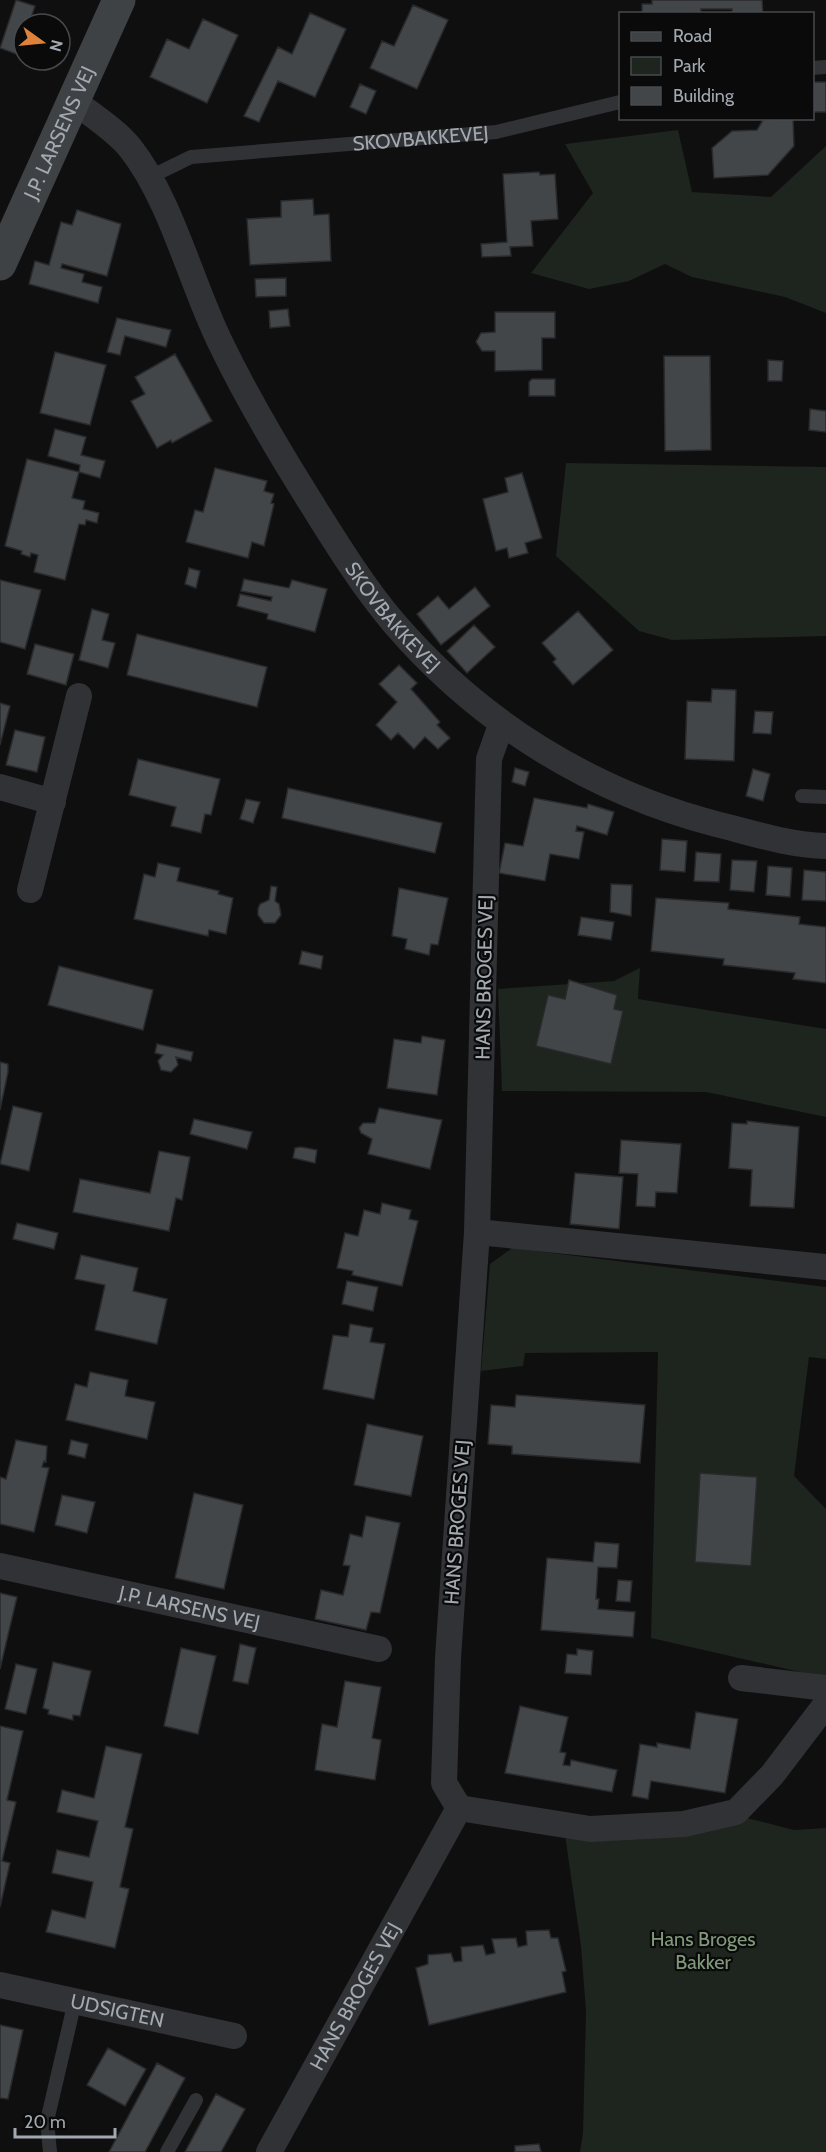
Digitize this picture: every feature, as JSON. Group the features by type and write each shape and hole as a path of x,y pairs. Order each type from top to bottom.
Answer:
{"street":[{"name":"J.P. LARSENS VEJ","path":"0,264 75,102 119,0"},
{"name":"SKOVBAKKEVEJ","path":"75,102 129,146 150,177 219,340 268,435 350,566 394,623 449,680 501,724 602,784 678,814 761,836 826,846"},
{"path":"30,890 79,696"},
{"name":"HANS BROGES VEJ","path":"269,2152 459,1808 444,1783 448,1658 477,1232 489,759 501,724"},
{"path":"0,787 53,802"},
{"path":"477,1232 826,1268"},
{"name":"J.P. LARSENS VEJ","path":"0,1566 379,1649"},
{"path":"741,1678 826,1688"},
{"path":"459,1808 590,1829 684,1824 736,1812 772,1775 826,1704"},
{"name":"UDSIGTEN","path":"0,1985 234,2036"}],"lane":[{"name":"SKOVBAKKEVEJ","path":"150,177 191,157 496,132 619,102"},
{"path":"802,796 826,797"},
{"path":"50,2152 47,2121 75,2001"},
{"path":"166,2152 196,2100"}],"green space":[{"path":"678,130 692,192 771,197 826,146 826,313 785,297 692,277 665,264 629,281 589,289 531,273 593,193 565,144"},
{"path":"566,463 826,467 826,636 672,640 639,631 556,556"},
{"path":"640,968 638,999 826,1029 826,1117 706,1092 502,1091 498,989 614,981"},
{"path":"512,1248 826,1287 826,1359 809,1357 794,1476 826,1509 826,1678 651,1638 658,1352 525,1353 523,1366 481,1371 490,1264"},
{"name":"Hans Broges Bakker","path":"743,1817 794,1830 826,1828 826,2152 580,2152 583,2133 586,2012 581,1946 565,1835"}],"building":[{"path":"16,0 35,6 33,12 12,12"},
{"path":"652,0 762,0 763,12 701,9 701,12 642,12 642,4 652,4"},
{"path":"413,5 448,20 417,89 370,68 382,41 394,46"},
{"path":"12,12 12,52 0,48"},
{"path":"310,13 346,29 315,97 278,81 259,122 244,116 278,47 292,54"},
{"path":"203,19 238,35 207,103 150,77 167,39 189,49"},
{"path":"814,82 826,82 826,112 814,112"},
{"path":"360,84 376,91 366,114 350,107"},
{"path":"763,120 793,120 794,146 768,175 714,178 712,148 732,131 757,130"},
{"path":"539,172 540,175 555,174 558,219 531,221 533,246 510,247 511,256 482,257 481,244 507,242 503,174"},
{"path":"313,199 314,215 329,214 331,261 250,265 247,219 281,217 281,201"},
{"path":"77,210 121,224 107,276 62,264 61,268 84,274 82,282 102,287 98,303 29,284 35,261 49,265 61,222 72,225"},
{"path":"286,278 286,296 256,297 255,279"},
{"path":"288,309 290,326 270,328 269,311"},
{"path":"495,312 555,312 555,338 542,338 542,370 495,371 495,351 482,351 476,342 481,333 495,332"},
{"path":"117,318 171,330 166,347 125,336 120,355 107,352"},
{"path":"55,352 106,365 90,425 40,413"},
{"path":"175,354 212,421 172,443 171,440 157,448 131,401 145,394 135,377"},
{"path":"664,356 710,356 711,450 665,451"},
{"path":"768,360 783,361 782,381 768,381"},
{"path":"532,379 555,379 555,396 529,396 529,382"},
{"path":"810,409 826,411 826,432 809,430"},
{"path":"55,429 86,437 81,455 105,461 100,478 79,472 80,465 48,456"},
{"path":"27,459 79,472 72,498 85,501 83,509 99,513 97,523 86,520 85,525 79,524 65,580 34,572 38,555 31,553 30,557 21,554 22,551 5,546"},
{"path":"215,468 267,481 264,491 274,494 271,503 274,504 264,546 252,542 248,558 186,542 195,510 203,512"},
{"path":"522,473 542,538 525,543 528,553 509,558 507,548 496,551 483,499 508,492 505,478"},
{"path":"189,568 200,571 196,588 185,584"},
{"path":"244,579 289,588 292,580 327,589 315,632 267,619 268,614 237,606 240,594 271,601 272,597 241,591"},
{"path":"0,580 41,590 25,649 0,642"},
{"path":"475,587 490,606 441,645 417,614 438,596 449,609"},
{"path":"92,609 109,614 102,640 115,643 108,668 79,660"},
{"path":"578,611 613,650 573,685 553,662 556,659 542,643"},
{"path":"474,625 495,647 467,673 447,651"},
{"path":"137,634 267,667 257,707 127,675"},
{"path":"35,644 74,654 66,685 27,674"},
{"path":"399,665 417,683 411,689 440,722 437,725 450,738 438,749 425,737 414,749 398,733 391,740 376,725 397,702 379,684"},
{"path":"712,689 736,690 734,761 685,759 687,701 711,702"},
{"path":"0,703 10,706 0,745"},
{"path":"755,711 773,712 771,734 753,733"},
{"path":"15,730 45,737 37,772 6,765"},
{"path":"138,759 220,779 211,815 205,814 201,833 171,826 176,807 129,795"},
{"path":"515,768 529,772 525,786 512,782"},
{"path":"753,769 770,774 763,801 746,796"},
{"path":"288,788 442,823 435,853 282,818"},
{"path":"534,798 587,808 588,804 614,812 607,835 577,826 576,831 584,832 579,859 550,854 545,881 499,873 505,843 523,846"},
{"path":"246,799 260,802 253,823 240,819"},
{"path":"662,839 687,841 685,872 660,870"},
{"path":"696,852 721,854 719,882 694,881"},
{"path":"732,860 757,861 754,892 730,890"},
{"path":"158,863 180,868 177,881 219,891 218,894 233,898 226,934 209,930 208,936 134,919 144,874 155,877"},
{"path":"768,866 792,868 790,897 766,895"},
{"path":"804,870 826,872 826,901 802,900"},
{"path":"611,884 632,885 631,916 610,912"},
{"path":"271,886 277,887 275,901 279,904 281,915 275,923 264,923 258,915 258,909 260,904 269,900"},
{"path":"399,888 448,898 438,945 431,944 429,955 405,949 407,939 392,936"},
{"path":"656,898 729,903 728,909 800,917 799,924 826,927 826,983 793,979 795,973 723,965 724,959 651,951"},
{"path":"581,917 614,922 611,940 578,935"},
{"path":"302,951 323,956 321,969 299,964"},
{"path":"59,966 153,990 143,1030 48,1005"},
{"path":"569,980 617,995 614,1009 623,1011 611,1064 536,1046 548,995 565,999"},
{"path":"422,1036 445,1040 437,1095 387,1088 394,1039 421,1043"},
{"path":"157,1044 193,1052 191,1061 176,1057 178,1065 171,1072 161,1070 158,1061 163,1055 155,1053"},
{"path":"0,1062 8,1064 8,1072 0,1110"},
{"path":"13,1106 42,1113 29,1171 0,1164"},
{"path":"379,1108 442,1120 430,1169 368,1154 372,1139 361,1133 359,1128 363,1123 375,1123"},
{"path":"194,1119 252,1132 247,1149 190,1134"},
{"path":"747,1121 799,1127 794,1208 750,1206 752,1170 729,1168 732,1123 747,1124"},
{"path":"621,1140 681,1144 677,1193 656,1192 655,1207 636,1206 638,1174 619,1173"},
{"path":"295,1148 317,1150 315,1163 293,1158"},
{"path":"159,1151 190,1157 182,1200 176,1198 169,1231 73,1212 80,1179 150,1193"},
{"path":"575,1173 623,1177 619,1229 570,1224"},
{"path":"382,1203 411,1210 409,1219 418,1221 402,1286 352,1275 353,1271 337,1268 345,1233 358,1236 364,1210 380,1214"},
{"path":"17,1223 58,1233 54,1249 13,1239"},
{"path":"81,1255 138,1268 133,1291 167,1299 157,1344 95,1330 105,1285 75,1279"},
{"path":"347,1281 378,1287 373,1311 342,1304"},
{"path":"350,1324 373,1328 370,1342 385,1344 374,1399 323,1389 333,1335 348,1337"},
{"path":"90,1372 128,1380 125,1396 155,1402 147,1439 66,1420 75,1384 87,1387"},
{"path":"516,1395 645,1405 640,1463 512,1454 512,1446 488,1444 491,1405 515,1407"},
{"path":"367,1424 423,1436 411,1496 354,1485"},
{"path":"16,1440 47,1446 46,1462 44,1461 42,1467 49,1468 34,1532 0,1524 0,1477 6,1479"},
{"path":"71,1440 88,1444 85,1458 68,1454"},
{"path":"700,1473 757,1477 751,1566 695,1562"},
{"path":"194,1493 243,1505 224,1589 175,1578"},
{"path":"62,1495 95,1502 87,1533 55,1525"},
{"path":"366,1516 400,1523 380,1613 371,1612 366,1630 315,1619 321,1590 343,1595 350,1566 343,1565 350,1534 362,1537"},
{"path":"595,1542 619,1544 617,1568 598,1567 596,1599 599,1599 598,1609 635,1612 633,1637 541,1630 547,1558 593,1562"},
{"path":"618,1580 632,1581 630,1602 616,1601"},
{"path":"0,1593 17,1597 0,1669"},
{"path":"240,1644 256,1648 248,1684 233,1681"},
{"path":"181,1648 216,1656 198,1734 164,1726"},
{"path":"577,1649 593,1651 591,1675 565,1673 567,1654 577,1655"},
{"path":"53,1662 91,1671 80,1716 73,1715 73,1720 48,1714 49,1710 43,1708"},
{"path":"16,1664 37,1669 26,1714 5,1709"},
{"path":"345,1681 381,1687 372,1738 381,1740 375,1780 315,1770 322,1724 337,1727"},
{"path":"520,1706 568,1717 560,1752 566,1753 563,1765 570,1766 571,1760 617,1770 612,1792 505,1773"},
{"path":"696,1712 738,1719 725,1793 651,1781 648,1799 632,1796 640,1744 657,1747 657,1743 690,1749"},
{"path":"0,1726 23,1731 7,1800 16,1802 2,1861 10,1863 0,1907"},
{"path":"106,1746 142,1754 125,1827 133,1829 120,1887 129,1889 115,1948 46,1932 52,1910 85,1918 93,1882 52,1873 57,1850 89,1857 98,1821 57,1812 62,1790 94,1798"},
{"path":"549,1930 551,1938 558,1938 566,1971 562,1972 566,1992 429,2025 416,1968 428,1964 428,1955 451,1953 454,1962 462,1961 461,1947 483,1945 486,1955 495,1953 492,1939 516,1938 518,1947 527,1945 526,1931"},
{"path":"0,2025 23,2030 8,2099 0,2098"},
{"path":"108,2048 146,2069 125,2106 87,2085"},
{"path":"157,2063 185,2078 145,2152 109,2152"},
{"path":"216,2094 245,2109 221,2152 185,2152"},
{"path":"539,2144 541,2152 515,2152 515,2146"}]}
